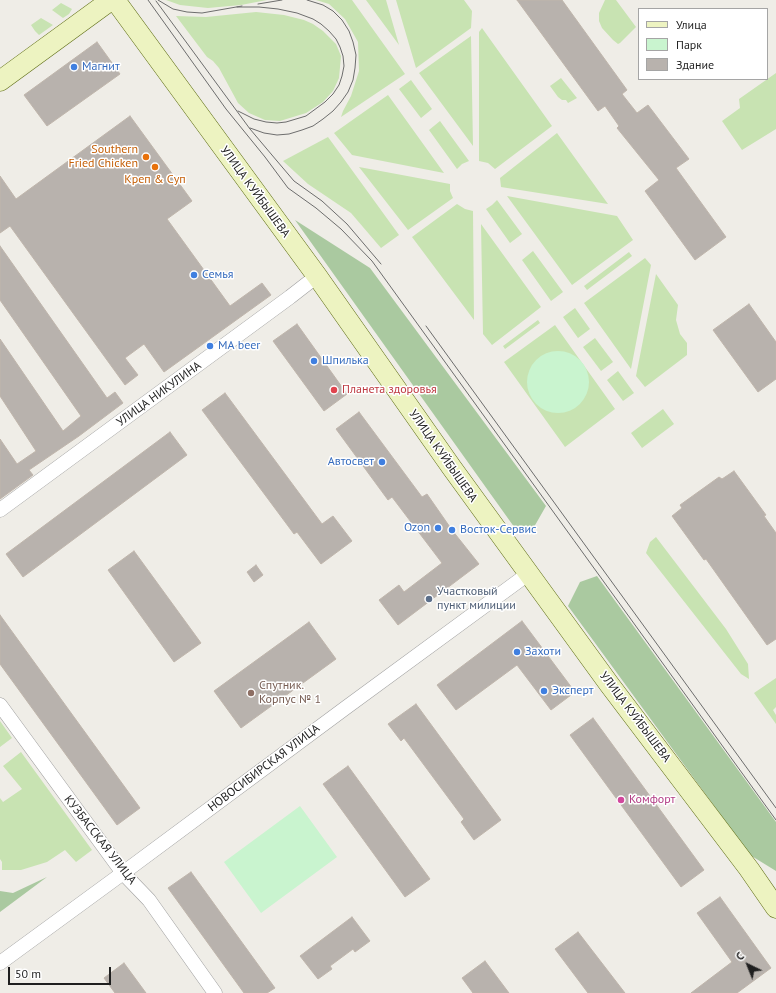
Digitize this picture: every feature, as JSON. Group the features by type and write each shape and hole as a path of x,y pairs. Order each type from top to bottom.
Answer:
{"main road":[{"path":"0,81 112,0"},
{"name":"УЛИЦА КУЙБЫШЕВА","path":"115,0 317,276 528,574 609,684 744,862 776,908"}],"street":[{"name":"УЛИЦА НИКУЛИНА","path":"0,510 317,276"},
{"name":"НОВОСИБИРСКАЯ УЛИЦА","path":"0,962 528,574"},
{"name":"КУЗБАССКАЯ УЛИЦА","path":"0,705 123,873 149,900 215,993"}],"green space":[{"path":"166,0 267,0 241,5 208,8 180,5"},
{"path":"316,0 352,0 405,74 341,117 351,96 359,71 358,42 345,19 329,4"},
{"path":"366,0 386,0 399,45"},
{"path":"396,0 464,0 472,11 471,28 416,68"},
{"path":"605,0 616,0 636,27 618,44 602,28 599,21 599,13"},
{"path":"61,3 72,9 69,14 63,18 52,10"},
{"path":"256,12 284,15 304,20 323,31 336,44 341,56 339,78 333,91 323,102 306,113 280,121 265,120 249,113 238,103 219,68 207,57 176,16 206,17"},
{"path":"41,18 53,25 39,35 31,25"},
{"path":"482,28 552,126 495,169 488,163 479,161 479,32"},
{"path":"471,36 473,146 419,73"},
{"path":"776,73 776,129 742,150 722,121 740,108 739,99"},
{"path":"561,78 577,98 568,103 566,100 562,100 558,97 550,86"},
{"path":"411,80 432,109 421,118 399,89"},
{"path":"388,95 444,173 352,155 334,133"},
{"path":"440,121 469,161 462,164 457,169 429,130"},
{"path":"557,133 608,204 501,187 500,178"},
{"path":"328,137 399,235 381,248 351,213 308,184 283,161"},
{"path":"359,167 450,184 450,191 453,198 408,230"},
{"path":"507,196 617,216 633,240 572,285"},
{"path":"497,200 522,234 510,243 486,209"},
{"path":"457,204 465,209 473,211 474,320 412,237"},
{"path":"295,220 370,268 546,506 534,527 517,531"},
{"path":"481,224 541,307 492,345 483,334"},
{"path":"533,251 563,292 551,301 522,260"},
{"path":"629,252 632,256 587,290 584,286"},
{"path":"645,258 651,265 631,369 584,303"},
{"path":"656,274 678,305 676,320 680,334 687,343 687,355 645,387 636,376"},
{"path":"575,308 590,329 578,338 563,317"},
{"path":"538,320 540,323 505,349 503,346"},
{"path":"555,325 615,409 565,447 504,362"},
{"path":"595,338 613,362 601,371 583,347"},
{"path":"558,351 570,353 580,360 587,370 589,382 587,394 580,404 570,411 558,413 546,411 536,404 529,394 527,382 529,370 536,360 546,353"},
{"path":"618,371 634,393 623,401 607,380"},
{"path":"663,409 674,424 642,448 631,433"},
{"path":"656,537 726,629 748,664 749,679 741,674 646,553 650,542"},
{"path":"597,576 776,822 776,871 750,855 568,606 580,582"},
{"path":"776,678 776,707 773,710 776,715 776,724 754,693"},
{"path":"0,721 12,738 0,747"},
{"path":"21,752 92,850 76,862 65,850 47,862 21,870 2,870 2,862 0,859 0,798 3,802 22,789 3,766"},
{"path":"300,806 337,857 261,913 224,862"},
{"path":"47,877 0,912 0,891 13,893"}],"building":[{"path":"517,0 562,0 627,90 622,94 637,113 648,105 689,159 676,168 726,237 695,260 645,191 659,180 617,128 619,126 605,106 598,111"},
{"path":"97,42 120,74 47,126 24,95"},
{"path":"130,116 192,201 167,219 230,306 262,283 271,295 164,372 144,344 125,358 138,375 125,385 10,226 0,233 0,176 16,199"},
{"path":"0,246 107,398 115,392 123,403 79,436 29,470 33,475 0,499 0,439 17,464 36,451 0,396 0,339 63,431 81,416 0,300"},
{"path":"749,304 776,342 776,379 758,392 713,330"},
{"path":"297,324 347,394 324,411 273,341"},
{"path":"225,393 322,524 333,516 352,541 321,564 297,532 294,534 202,410"},
{"path":"359,412 422,497 427,494 452,530 479,564 398,625 379,600 399,585 404,592 442,563 392,497 388,500 336,429"},
{"path":"170,432 187,455 23,577 6,554"},
{"path":"734,471 766,515 764,516 776,533 776,639 767,645 706,559 704,560 672,516 682,508 680,505 719,477 722,479"},
{"path":"134,551 201,643 174,662 108,570"},
{"path":"256,565 263,575 254,582 247,572"},
{"path":"0,615 140,808 117,825 0,664"},
{"path":"522,621 575,692 551,710 517,665 456,710 437,685"},
{"path":"309,622 336,659 241,728 214,691"},
{"path":"416,704 501,820 474,840 461,822 464,819 404,738 401,741 388,724"},
{"path":"593,718 704,870 681,887 570,735"},
{"path":"348,766 430,879 405,897 323,784"},
{"path":"191,872 275,988 267,993 244,993 168,888"},
{"path":"720,897 771,968 737,993 691,993 732,962 697,913"},
{"path":"352,917 370,941 355,952 353,949 330,966 332,969 318,979 300,956"},
{"path":"578,932 625,993 588,993 555,949"},
{"path":"485,961 509,993 473,993 462,978"},
{"path":"124,963 146,993 115,993 104,978"}],"tram line":[{"path":"148,0 226,109 288,188 316,208 341,229 372,261 776,820"},
{"path":"158,0 173,9 187,12 202,13 242,6"},
{"path":"258,4 282,0"},
{"path":"250,128 264,133 277,135 289,134 313,126 333,111 348,92 353,80 356,55 349,31 342,20 333,11 323,5 307,0"},
{"path":"156,1 250,129 294,181 322,201 347,224 381,264"},
{"path":"237,7 278,9 297,13 313,19 321,24 336,39 343,56 344,66 339,85 333,94 306,116 277,123 254,119 238,111"},
{"path":"426,326 776,808"}],"place":[{"name":"Магнит","path":"74,67"},
{"name":"Southern Fried Chicken","path":"146,157"},
{"name":"Креп & Суп","path":"155,167"},
{"name":"Семья","path":"194,275"},
{"name":"MA beer","path":"210,346"},
{"name":"Шпилька","path":"314,361"},
{"name":"Планета здоровья","path":"334,390"},
{"name":"Автосвет","path":"382,462"},
{"name":"Ozon","path":"438,528"},
{"name":"Восток-Сервис","path":"452,530"},
{"name":"Участковый пункт милиции","path":"429,599"},
{"name":"Захоти","path":"517,652"},
{"name":"Эксперт","path":"544,691"},
{"name":"Спутник. Корпус № 1","path":"251,693"},
{"name":"Комфорт","path":"621,800"}]}
